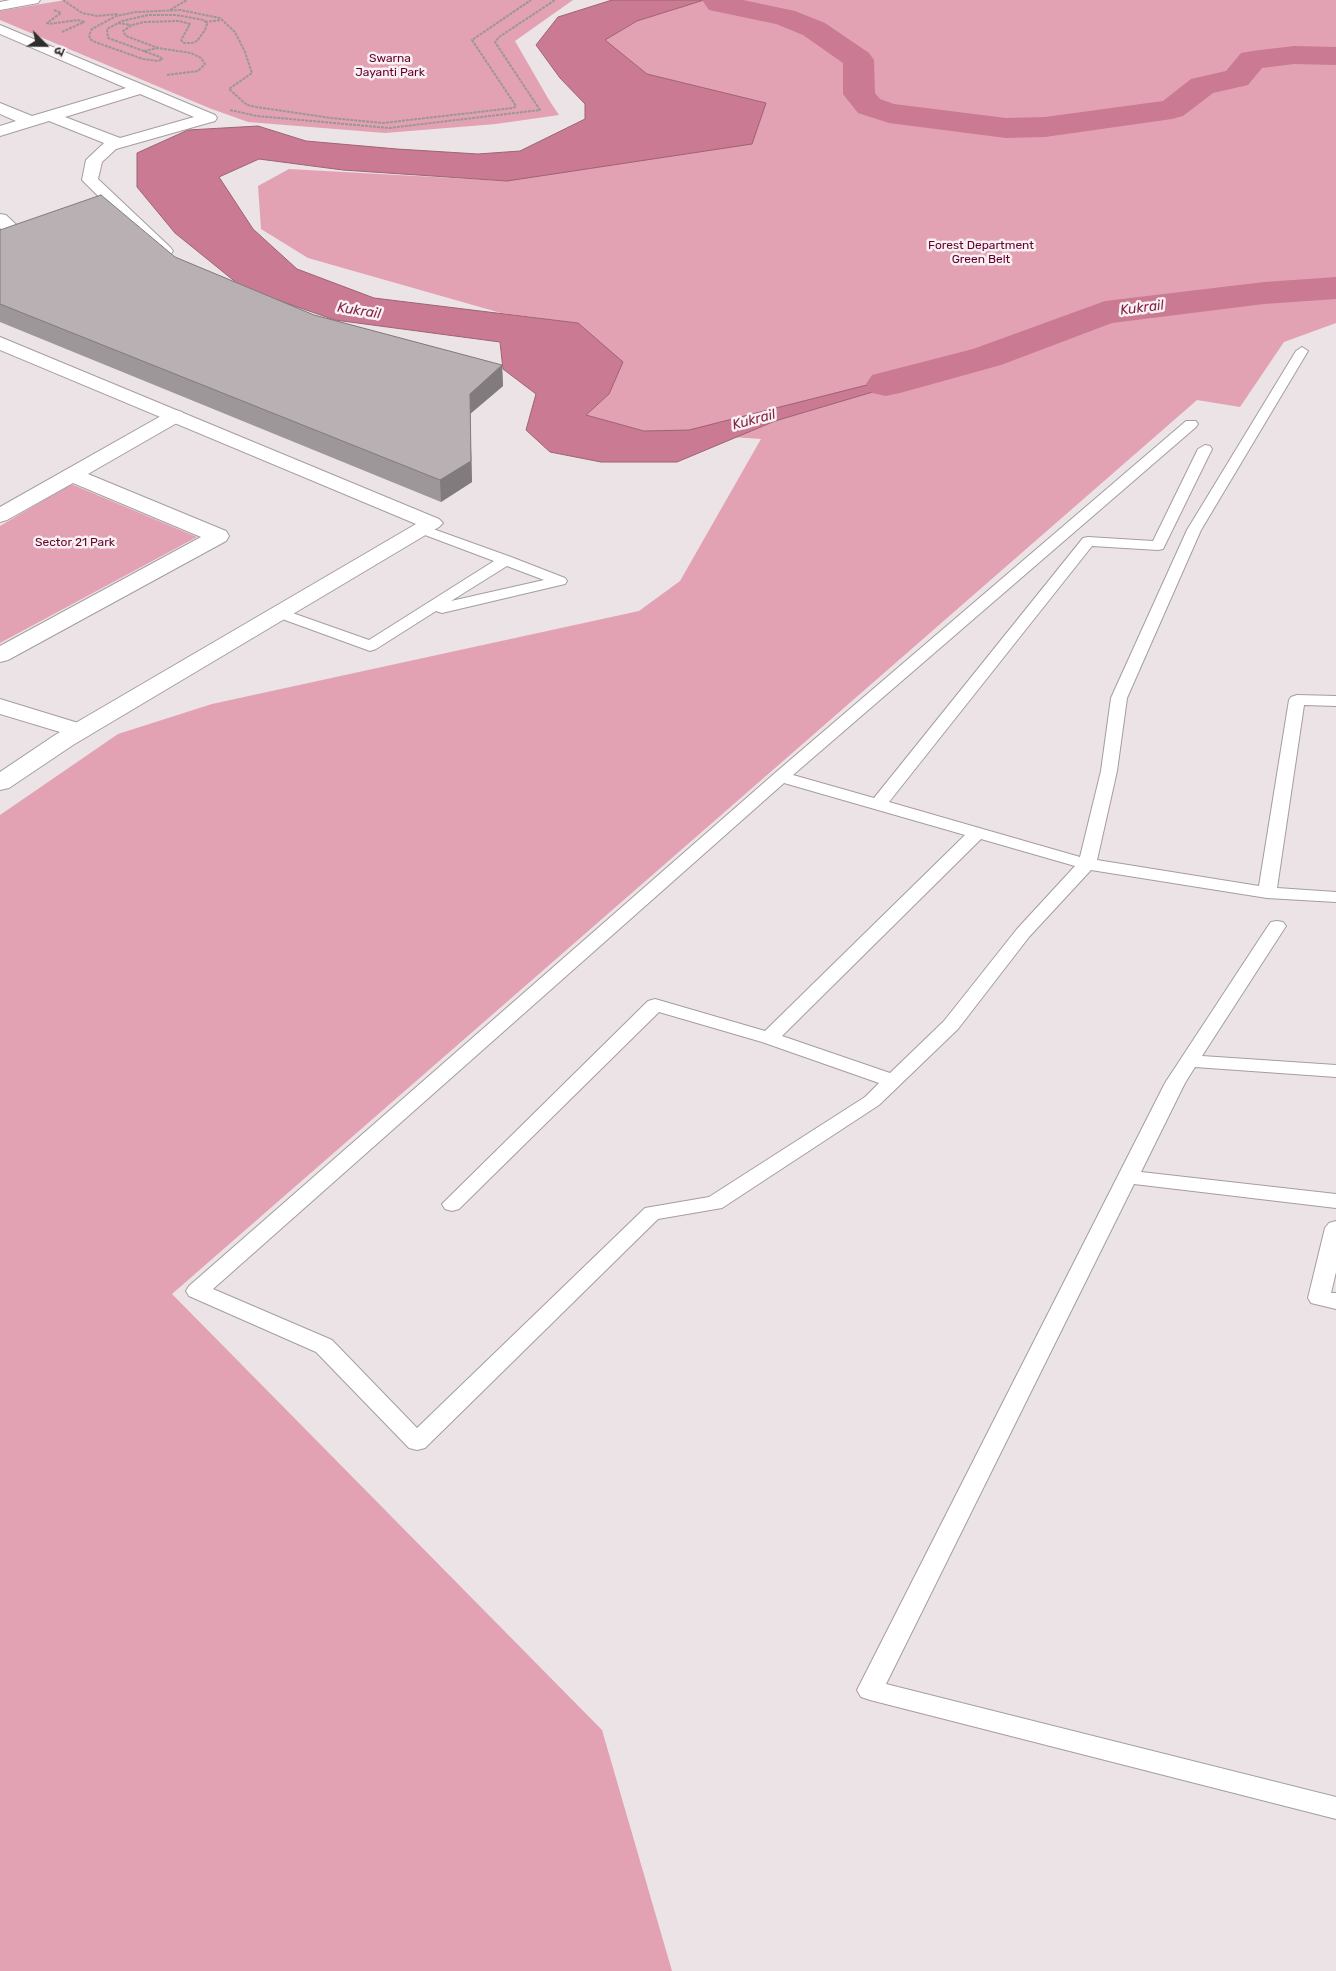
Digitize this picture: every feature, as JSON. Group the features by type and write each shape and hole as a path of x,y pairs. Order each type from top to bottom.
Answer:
{"street":[{"path":"0,6 33,0"},
{"path":"0,29 209,118 110,146 94,160 90,180 177,264"},
{"path":"0,131 140,89"},
{"path":"0,108 31,122"},
{"path":"49,116 120,144"},
{"path":"96,209 113,202"},
{"path":"0,219 18,236"},
{"path":"0,242 35,230"},
{"path":"0,343 432,523 80,730 0,784"},
{"path":"0,516 175,416"},
{"path":"0,654 218,536 72,475"},
{"path":"0,706 80,730"}],"lane":[{"path":"1191,424 781,777 197,1291 324,1346 417,1442 652,1213 715,1203 872,1101 951,1025 1024,933 1087,864 1109,771 1120,698 1194,530 1302,351"},
{"path":"878,805 1088,541 1158,546 1205,449"},
{"path":"422,528 560,581 428,611"},
{"path":"279,613 370,646 506,560"},
{"path":"1267,893 1297,700 1336,701"},
{"path":"781,777 1087,864 1267,893 1336,897"},
{"path":"769,1038 977,833"},
{"path":"1277,926 1175,1083 870,1690 1336,1808"},
{"path":"452,1204 655,1005 769,1038 893,1081"},
{"path":"1190,1061 1336,1071"},
{"path":"1128,1177 1336,1201"},
{"path":"1336,1228 1319,1298 1336,1301"}],"path":[{"path":"63,0 88,17 60,34 66,36"},
{"path":"170,10 187,0"},
{"path":"82,13 96,16 170,10 196,12 222,20 235,32 251,70 250,76 229,89 247,104 282,112 383,123 516,106 472,40 531,0"},
{"path":"223,108 257,116 379,128 540,110 495,42 499,37 555,0"},
{"path":"53,10 59,10 61,13 47,23 49,24 83,21"},
{"path":"123,14 96,25 90,32 90,39 143,59 158,61 162,59 108,38 107,29 118,23 135,18 162,15 186,16 205,22 222,20"},
{"path":"118,23 132,25 158,20 190,24 181,40 184,43 192,43 201,37 207,24 205,22"},
{"path":"132,25 123,31 126,36 158,48 186,52 201,58 204,64 198,71 191,74 177,76 162,74"},
{"path":"144,51 158,48"}],"green space":[{"name":"Swarna Jayanti Park","path":"65,0 573,0 515,41 559,115 496,124 385,133 248,122 209,108 0,20 0,11"},
{"name":"Forest Department Green Belt","path":"704,0 1336,0 1336,323 1284,342 1240,407 1197,400 172,1294 602,1730 672,1971 0,1971 0,815 118,734 212,704 639,611 680,581 761,439 644,431 585,415 609,394 578,323 501,313 308,258 261,229 258,186 289,169 507,181 766,103 647,74 604,40 637,21"},
{"name":"Sector 21 Park","path":"71,484 197,537 0,643 0,526"}],"water":[{"path":"612,0 704,0 637,21 605,40 647,74 766,103 752,144 507,181 343,170 259,159 219,177 253,229 297,269 374,298 578,323 623,362 609,394 586,415 644,431 689,430 934,368 964,363 940,372 775,421 677,462 601,462 550,452 526,430 536,394 503,369 500,342 335,320 243,288 175,233 137,187 137,153 188,130 258,126 306,141 478,154 520,151 585,119 585,104 560,78 536,45 558,17"}],"building":[{"path":"101,195 175,257 314,315 502,365 470,394 471,461 440,480 0,304 0,230"}],"waterway":[{"path":"717,0 719,4 784,17 814,29 858,60 859,94 869,106 889,113 1006,128 1045,127 1172,109 1202,86 1237,78 1252,60 1294,55 1336,56"},
{"name":"Kukrail","path":"886,384 987,357 1105,312 1264,293 1336,288"}]}
